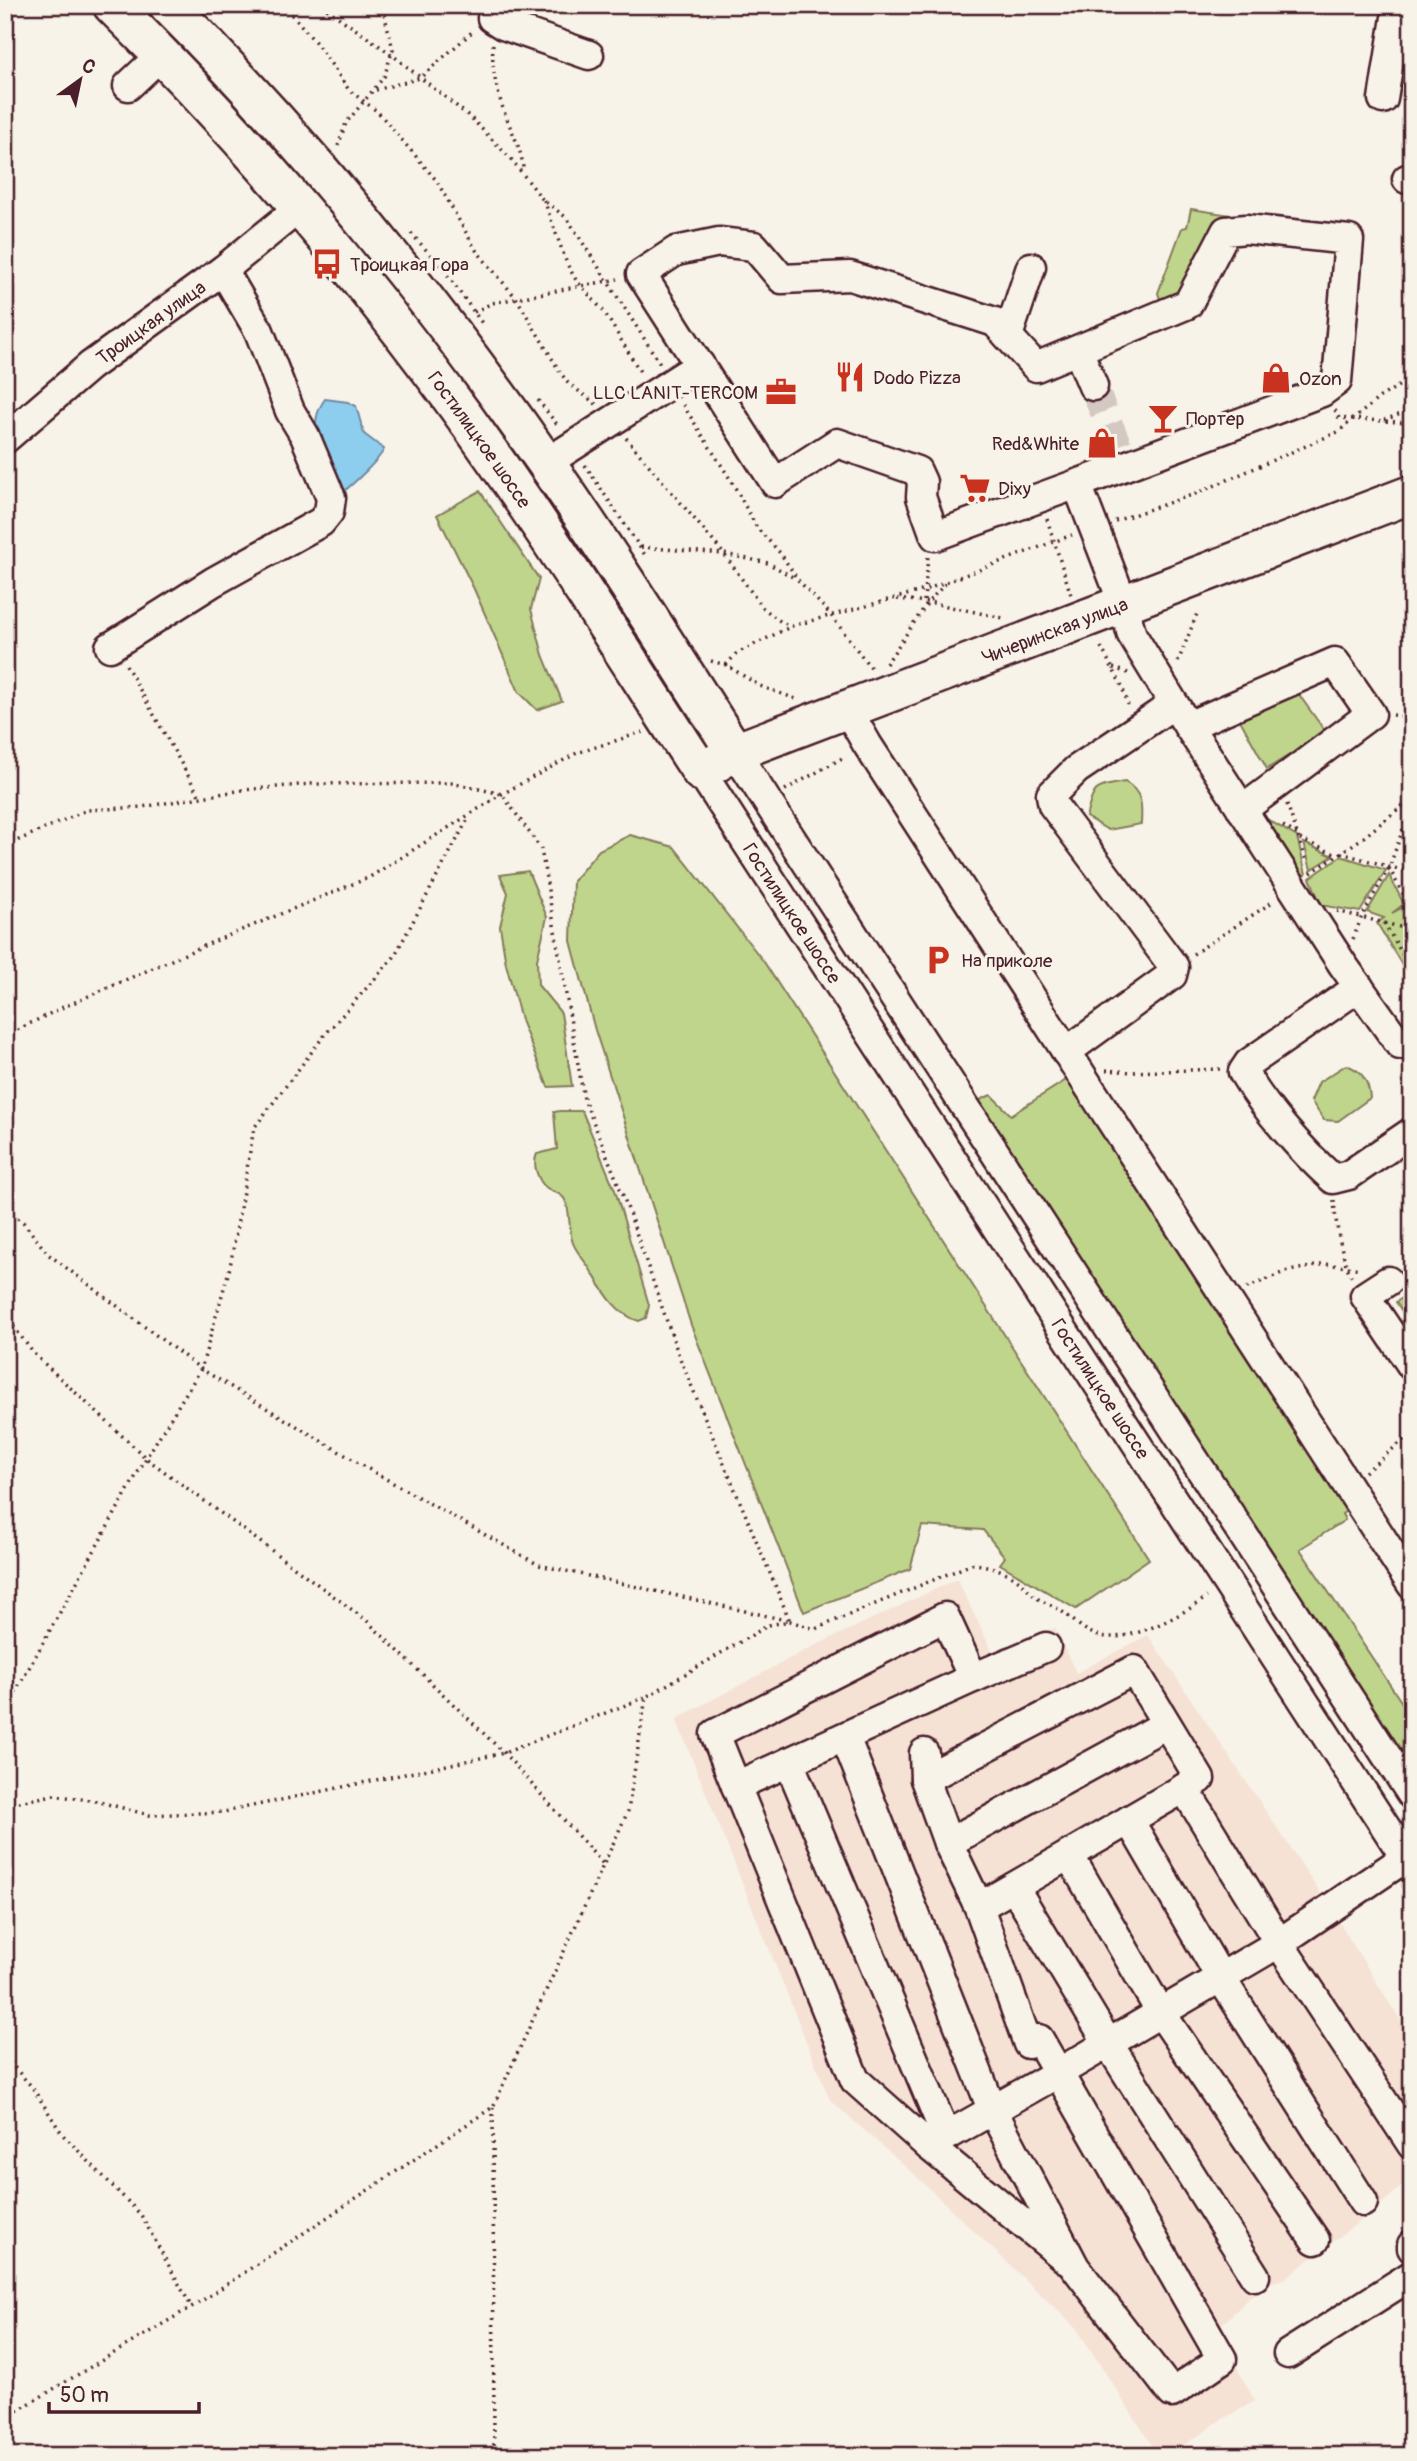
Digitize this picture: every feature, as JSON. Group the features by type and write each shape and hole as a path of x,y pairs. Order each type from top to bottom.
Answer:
{"main road":[{"name":"Гостилицкое шоссе","path":"112,5 290,197 370,293 502,470 701,772"},
{"name":"Гостилицкое шоссе","path":"168,5 324,153 400,267 546,463 735,752"},
{"path":"290,197 324,153"},
{"name":"Чичеринская улица","path":"701,772 735,752 1412,494"}],"street":[{"path":"1383,99 1398,5"},
{"path":"496,15 589,55"},
{"path":"128,86 161,55"},
{"name":"Троицкая улица","path":"5,439 90,366 223,270 290,197"},
{"path":"1246,229 1349,240 1337,382 1322,392 1122,456 1077,484 935,536 921,497 922,482 917,471 837,443 775,483 641,274 676,251 719,242 754,246 782,279 850,276 995,322 1008,336 1036,366 1188,304 1226,231 1246,229"},
{"path":"1008,336 1031,267"},
{"path":"113,645 213,582 321,522 328,512 331,498 321,472 290,411 258,331 223,270"},
{"path":"1078,350 1093,386"},
{"path":"546,463 700,365"},
{"path":"1077,484 1123,603 1132,635 1351,976 1408,1049"},
{"path":"1066,1052 1172,975 1174,967 1053,804 1051,794 1076,770 1175,705 1335,662 1371,714 1242,810"},
{"path":"847,709 867,744 1412,1586"},
{"name":"Гостилицкое шоссе","path":"735,752 1412,1795"},
{"name":"Гостилицкое шоссе","path":"701,772 1408,1863"},
{"path":"1351,976 1249,1063 1243,1072 1276,1116 1333,1179 1349,1175 1412,1132"},
{"path":"1381,1275 1364,1296 1412,1366"},
{"path":"973,1678 945,1617 715,1734 855,2080 937,2141 1075,2267"},
{"path":"736,1786 1046,1647"},
{"path":"845,1737 992,2109 1075,2267 1172,2393 1222,2359 1039,2039 1028,2044 979,1907 948,1843 924,1766 1134,1670 1199,1779 979,1907"},
{"path":"948,1843 1165,1725"},
{"path":"789,1762 937,2141"},
{"path":"1184,1788 1279,1943 1412,2145"},
{"path":"1129,1820 1221,1978 1363,2202"},
{"path":"1069,1855 1160,2013 1315,2240"},
{"path":"937,2141 1221,1978 1408,1863"},
{"path":"1014,1887 1108,2043 1255,2276"},
{"path":"1288,2354 1412,2275"}],"path":[{"path":"281,5 309,35 349,90 378,112 436,180 476,250 516,299 546,352 568,383 595,403 613,421 645,463 724,554 762,607 781,622 792,626"},
{"path":"321,5 391,54 471,117 523,173 543,200 566,218 651,347 665,388 687,411"},
{"path":"324,153 362,101 384,77 393,49 382,5"},
{"path":"374,90 420,78 462,40 496,15"},
{"path":"496,15 494,72 498,94 520,151 523,173"},
{"path":"543,200 567,264 605,313 645,379 665,388 687,411 726,471 757,528 781,554 798,580 830,614 871,670 878,673"},
{"path":"474,312 492,303 641,274"},
{"path":"1383,421 1412,410"},
{"path":"1337,415 1339,418 1412,423"},
{"path":"1040,498 1073,600"},
{"path":"885,665 923,610 926,602 929,550 935,536"},
{"path":"640,547 724,554 768,563 798,580"},
{"path":"926,602 947,583"},
{"path":"895,598 1006,619"},
{"path":"1175,705 1170,682 1198,611"},
{"path":"113,645 200,797"},
{"path":"1101,647 1126,693 1133,732"},
{"path":"709,660 726,665 760,686 804,702"},
{"path":"5,1036 59,1009 208,944 370,877 502,794 577,753 642,732"},
{"path":"780,793 856,749"},
{"path":"5,846 87,810 142,807 243,790 325,784 450,783 502,794 541,849 584,1099 624,1198 680,1356 790,1621"},
{"path":"1286,800 1310,874"},
{"path":"1351,976 1362,916 1389,867 1412,804"},
{"path":"5,1711 146,1458 201,1369 230,1267 254,1128 323,1037 394,957 469,817"},
{"path":"1300,839 1339,854 1412,873"},
{"path":"1389,867 1410,909 1408,963"},
{"path":"1304,905 1362,916 1410,930"},
{"path":"1383,921 1412,970"},
{"path":"1101,1070 1131,1072 1229,1069 1243,1072"},
{"path":"1333,1179 1335,1217 1346,1268 1364,1296"},
{"path":"5,1209 23,1222 48,1254 201,1369 377,1474 539,1565 790,1621 815,1629 972,1564 988,1565 1024,1584 1033,1595 1095,1635 1121,1638 1165,1621 1227,1583"},
{"path":"1242,1290 1284,1272 1326,1265 1381,1275"},
{"path":"5,1315 34,1354 146,1458 366,1619 504,1753 604,1865"},
{"path":"1362,1474 1412,1433"},
{"path":"5,1805 53,1795 96,1801 149,1815 224,1812 504,1753 646,1697 769,1625 790,1621"},
{"path":"494,2456 492,2107 628,1811 646,1697"},
{"path":"5,2057 32,2087 63,2135 141,2215 192,2306"},
{"path":"5,2418 192,2306 492,2107"}],"shaded area":[{"path":"957,1579 993,1653 1055,1628 1076,1673 1148,1635 1324,1898 1412,2039 1412,2177 1376,2209 1284,2279 1264,2284 1216,2330 1255,2401 1165,2456 1159,2456 1077,2329 916,2176 830,2100 676,1719 806,1650"}],"green space":[{"path":"131,5 150,5 265,131 262,138"},
{"path":"1191,209 1231,215 1230,225 1188,291 1161,302 1158,293 1182,228 1187,227"},
{"path":"480,491 539,579 531,609 543,655 562,701 537,710 519,692 474,589 437,515"},
{"path":"1297,692 1325,731 1267,769 1240,720"},
{"path":"1125,782 1138,795 1141,824 1108,830 1086,817 1091,799 1097,790"},
{"path":"1260,815 1297,837 1306,874 1296,880"},
{"path":"630,835 674,847 764,962 1149,1559 1076,1609 1000,1564 1005,1557 983,1530 922,1526 910,1569 804,1612 691,1325 595,1030 571,941 573,881 599,850"},
{"path":"1304,843 1333,856 1311,870"},
{"path":"1341,856 1386,870 1360,912 1321,905 1310,878"},
{"path":"528,871 547,917 537,960 538,985 561,1013 572,1086 548,1087 522,1023 506,964 500,926 508,893 500,875"},
{"path":"1389,875 1404,904 1392,913 1412,902 1412,982 1377,923 1384,918 1367,912"},
{"path":"1346,1065 1364,1077 1370,1098 1338,1121 1324,1120 1311,1101 1319,1082"},
{"path":"1071,1077 1349,1509 1342,1514 1345,1520 1300,1549 1412,1718 1412,1770 978,1101 991,1095 1011,1115"},
{"path":"582,1111 615,1190 649,1305 646,1318 639,1321 615,1306 603,1290 573,1243 565,1200 541,1182 537,1172 537,1154 557,1149 554,1112"},
{"path":"1412,1292 1412,1326 1396,1302"}],"water":[{"path":"325,399 348,402 356,406 364,434 384,449 372,465 343,492 324,458 316,435 319,411"}],"tunnel":[{"path":"1093,386 1118,446"}],"place":[{"name":"Троицкая Гора","path":"327,264"},
{"name":"Dodo Pizza","path":"850,377"},
{"name":"Ozon","path":"1276,378"},
{"name":"LLC LANIT-TERCOM","path":"781,392"},
{"name":"Портер","path":"1163,418"},
{"name":"Red&White","path":"1102,443"},
{"name":"Dixy","path":"975,488"},
{"name":"На приколе","path":"938,960"}]}
